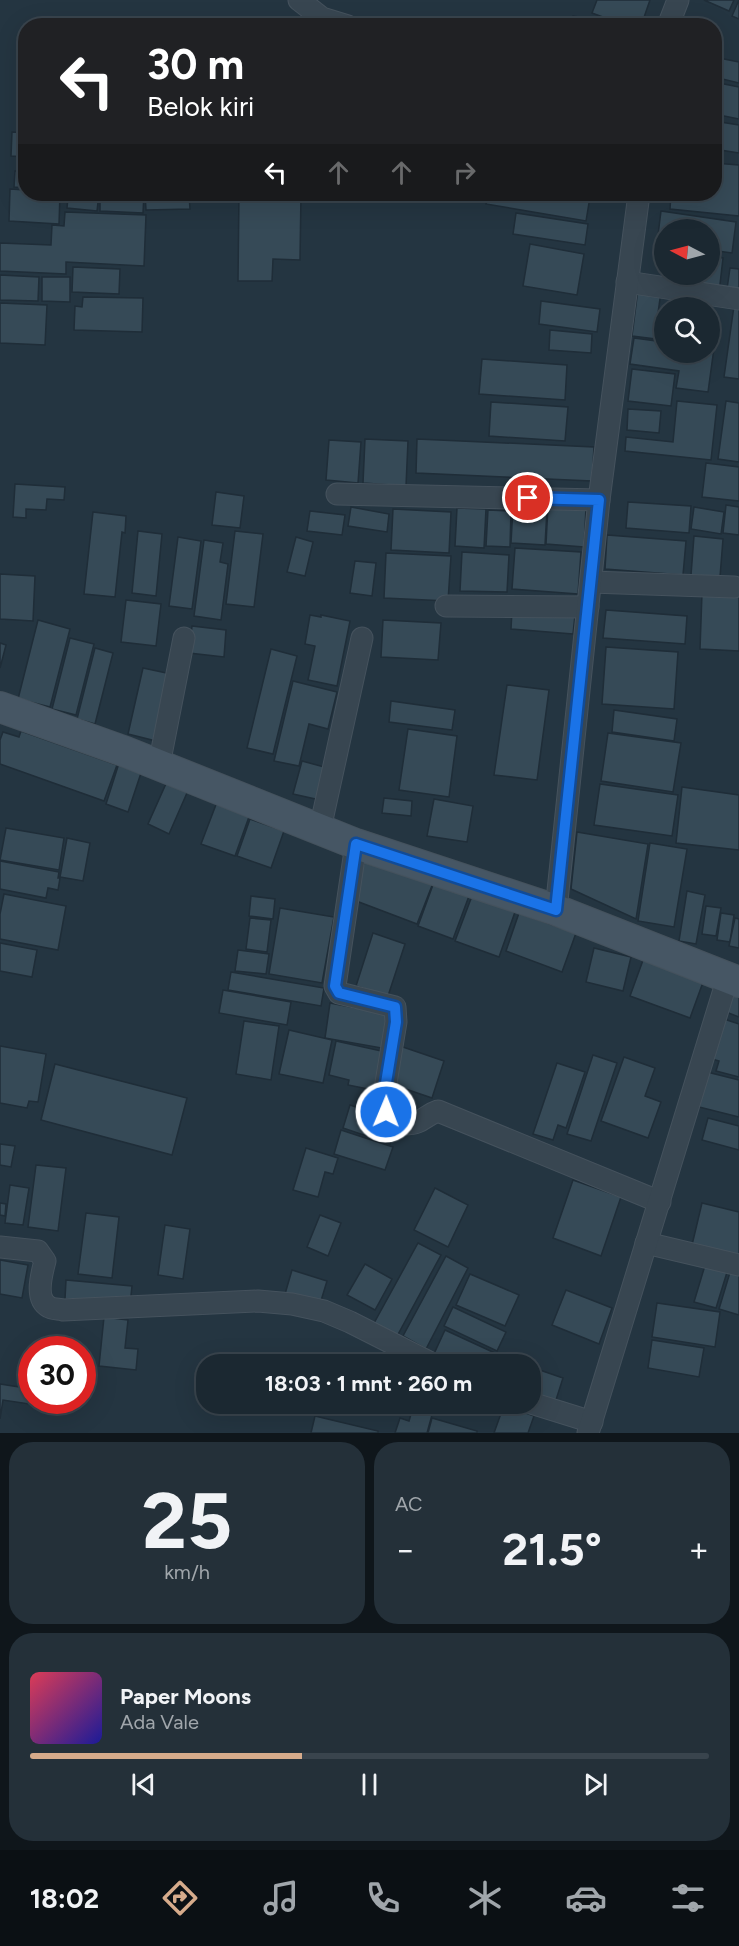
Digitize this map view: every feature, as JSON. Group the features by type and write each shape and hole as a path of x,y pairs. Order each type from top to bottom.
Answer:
{"street":[{"path":"299,0 322,18"},
{"path":"671,18 678,0"},
{"path":"556,910 599,500 638,201"},
{"path":"627,282 739,299"},
{"path":"337,494 599,500"},
{"path":"591,582 734,587"},
{"path":"446,606 588,607"},
{"path":"159,765 184,638"},
{"path":"320,829 362,638"},
{"path":"0,707 159,765 356,844 556,910 733,980 646,1243 590,1428 541,1407"},
{"path":"356,844 335,986 339,993 395,1007 396,1022 383,1101 386,1112 405,1124 422,1122 430,1114 438,1111 660,1202"},
{"path":"646,1243 739,1265"},
{"path":"0,1247 38,1251 45,1260 41,1279 41,1298 48,1307 63,1310 258,1301 292,1304 324,1311 413,1354"}],"building":[{"path":"597,0 650,0 644,18 605,18 592,13"},
{"path":"704,0 734,0 729,11"},
{"path":"739,0 739,19 732,16"},
{"path":"722,59 739,62 739,83 722,79"},
{"path":"722,84 739,87 739,119 722,116"},
{"path":"722,122 739,125 739,153 722,150"},
{"path":"12,132 18,132 18,156 11,156"},
{"path":"722,164 739,165 739,216 670,209 671,201 722,201"},
{"path":"15,171 18,171 18,187 14,187"},
{"path":"10,189 18,190 18,201 60,201 59,224 9,221"},
{"path":"68,201 98,201 97,211 67,208"},
{"path":"100,201 144,201 143,213 100,211"},
{"path":"145,201 189,201 190,209 146,210"},
{"path":"239,201 301,201 300,260 273,259 272,281 238,281"},
{"path":"487,201 589,201 586,221 486,204"},
{"path":"661,211 716,219 660,219"},
{"path":"65,212 146,215 144,266 66,262 66,274 0,271 0,243 51,245 52,225 64,226"},
{"path":"516,213 588,224 585,245 513,234"},
{"path":"720,220 736,222 732,253 720,251"},
{"path":"530,244 584,254 577,295 523,286"},
{"path":"720,258 723,258 720,284"},
{"path":"73,267 120,269 119,294 72,292"},
{"path":"730,268 739,269 739,298 726,296"},
{"path":"0,275 39,277 38,301 0,300"},
{"path":"42,277 70,277 70,302 42,301"},
{"path":"666,285 720,285 719,293 666,287"},
{"path":"638,289 661,292 660,297 654,297 654,339 632,336"},
{"path":"83,297 143,298 142,332 74,330 75,306 82,307"},
{"path":"541,301 600,309 597,332 539,324"},
{"path":"0,303 47,305 45,345 0,343"},
{"path":"734,306 739,306 739,379 724,377"},
{"path":"550,330 592,334 591,353 549,350"},
{"path":"634,338 654,341 654,363 712,363 708,392 676,388 679,371 630,364"},
{"path":"482,359 567,365 565,400 479,394"},
{"path":"632,369 675,374 671,406 628,401"},
{"path":"677,401 717,405 711,460 625,451 626,437 673,442"},
{"path":"726,401 739,403 739,462 718,459"},
{"path":"491,402 568,407 565,441 489,436"},
{"path":"628,409 661,411 659,433 627,430"},
{"path":"365,439 408,441 406,486 363,483"},
{"path":"417,439 594,447 592,481 416,473"},
{"path":"329,440 361,442 358,483 326,480"},
{"path":"706,463 739,467 739,501 702,497"},
{"path":"15,484 65,487 64,500 47,499 46,510 26,509 26,518 13,517"},
{"path":"216,492 244,496 240,528 212,525"},
{"path":"628,502 691,506 689,533 626,528"},
{"path":"726,505 739,507 739,535 723,533"},
{"path":"548,506 586,508 584,547 546,544"},
{"path":"351,507 389,514 387,532 348,526"},
{"path":"513,507 547,509 545,545 511,543"},
{"path":"694,507 724,512 721,534 691,529"},
{"path":"457,508 486,509 484,548 455,546"},
{"path":"393,509 451,512 449,553 391,550"},
{"path":"488,510 511,511 510,547 486,546"},
{"path":"310,511 345,515 342,535 307,531"},
{"path":"93,512 126,516 125,533 122,532 115,597 84,594"},
{"path":"138,531 162,534 156,596 132,593"},
{"path":"235,531 263,534 254,607 226,604"},
{"path":"607,535 686,541 683,575 605,569"},
{"path":"694,536 723,539 720,577 691,575"},
{"path":"178,537 201,541 192,609 169,606"},
{"path":"296,537 313,542 305,576 287,572"},
{"path":"204,540 223,543 220,562 228,564 221,620 194,616"},
{"path":"515,548 581,552 578,594 512,589"},
{"path":"462,552 509,555 507,592 460,591"},
{"path":"386,553 451,556 448,601 384,598"},
{"path":"355,561 376,563 372,596 350,593"},
{"path":"0,574 35,576 33,621 0,619"},
{"path":"702,593 739,595 739,651 700,649"},
{"path":"126,600 161,604 156,646 121,642"},
{"path":"512,610 575,615 573,634 511,629"},
{"path":"606,610 687,616 685,644 603,638"},
{"path":"310,615 350,621 337,686 308,680 315,646 305,644"},
{"path":"38,620 70,629 50,707 18,699"},
{"path":"383,620 441,623 438,660 381,657"},
{"path":"192,626 226,630 224,657 189,653"},
{"path":"70,638 94,644 76,715 52,709"},
{"path":"0,643 6,645 0,668"},
{"path":"606,647 678,652 674,709 602,704"},
{"path":"95,648 113,653 95,724 77,719"},
{"path":"271,649 297,656 273,754 247,748"},
{"path":"143,668 176,675 160,742 128,734"},
{"path":"293,681 337,692 328,729 309,724 299,766 274,761"},
{"path":"507,685 549,690 537,780 494,775"},
{"path":"391,701 455,710 452,730 389,722"},
{"path":"614,710 677,719 674,741 612,732"},
{"path":"408,729 457,736 449,797 399,790"},
{"path":"21,731 117,765 104,801 0,764 0,740 3,732 19,737"},
{"path":"608,733 681,743 673,792 601,781"},
{"path":"120,760 143,767 128,812 106,804"},
{"path":"302,761 328,768 320,800 293,794"},
{"path":"169,777 190,786 169,834 148,824"},
{"path":"600,784 678,795 672,836 594,825"},
{"path":"682,787 739,795 739,850 676,843"},
{"path":"384,798 412,801 411,816 382,813"},
{"path":"434,799 473,806 467,842 427,836"},
{"path":"217,802 250,814 235,856 201,844"},
{"path":"250,819 284,831 271,868 237,856"},
{"path":"6,828 64,838 59,870 0,860"},
{"path":"577,832 648,844 636,919 571,889"},
{"path":"67,838 90,843 83,881 60,877"},
{"path":"650,843 687,849 674,927 638,921"},
{"path":"366,858 433,883 417,924 351,899"},
{"path":"0,861 59,872 58,890 48,888 46,898 0,889"},
{"path":"434,882 469,896 453,939 418,926"},
{"path":"687,891 705,895 696,944 679,941"},
{"path":"4,894 66,906 58,950 0,939 0,914"},
{"path":"251,896 275,899 273,919 249,916"},
{"path":"472,896 515,912 499,957 455,941"},
{"path":"706,906 721,908 716,936 702,934"},
{"path":"280,908 334,917 322,983 269,974"},
{"path":"519,913 576,933 562,972 506,951"},
{"path":"721,913 734,915 730,942 717,940"},
{"path":"250,918 271,920 267,952 246,949"},
{"path":"735,918 739,919 739,948 729,946"},
{"path":"373,933 405,944 388,996 356,986"},
{"path":"0,943 37,950 32,977 0,971"},
{"path":"594,948 631,957 623,991 586,982"},
{"path":"238,950 269,954 266,974 235,971"},
{"path":"646,952 706,974 690,1018 630,996"},
{"path":"231,972 324,988 321,1006 228,990"},
{"path":"735,987 739,988 739,1017 726,1012"},
{"path":"223,990 291,1002 287,1025 219,1013"},
{"path":"330,1003 393,1015 387,1049 325,1038"},
{"path":"724,1019 739,1024 739,1077 716,1071 719,1061 712,1059"},
{"path":"244,1021 279,1026 271,1080 236,1074"},
{"path":"289,1030 332,1040 323,1083 279,1074"},
{"path":"336,1041 386,1052 378,1091 348,1085 349,1080 329,1075"},
{"path":"0,1046 46,1054 38,1102 29,1101 27,1108 0,1103"},
{"path":"400,1046 444,1061 432,1098 388,1083"},
{"path":"593,1055 617,1063 591,1141 567,1134"},
{"path":"624,1057 655,1068 645,1096 661,1102 648,1138 601,1121"},
{"path":"557,1063 585,1072 566,1128 558,1125 553,1140 533,1134"},
{"path":"55,1064 187,1098 172,1155 41,1120"},
{"path":"707,1072 739,1080 739,1117 699,1107"},
{"path":"350,1105 398,1121 390,1144 343,1128"},
{"path":"708,1118 739,1126 739,1150 702,1140"},
{"path":"341,1130 393,1147 385,1170 334,1154"},
{"path":"0,1144 15,1146 11,1167 0,1165"},
{"path":"306,1148 338,1158 333,1174 325,1172 318,1197 293,1190"},
{"path":"36,1165 66,1168 58,1231 28,1227"},
{"path":"573,1180 621,1197 601,1256 553,1238"},
{"path":"10,1185 29,1188 23,1225 5,1223"},
{"path":"435,1188 468,1205 448,1247 414,1230"},
{"path":"0,1203 6,1204 5,1216 0,1215"},
{"path":"702,1203 739,1212 739,1256 692,1245"},
{"path":"86,1213 119,1217 112,1278 78,1274"},
{"path":"320,1215 341,1223 328,1256 307,1247"},
{"path":"165,1225 190,1229 183,1279 158,1275"},
{"path":"418,1243 441,1255 396,1338 373,1325"},
{"path":"446,1256 468,1268 426,1349 403,1336"},
{"path":"0,1260 28,1265 22,1298 0,1294"},
{"path":"706,1262 728,1269 716,1308 694,1302"},
{"path":"365,1264 392,1279 375,1310 347,1295"},
{"path":"731,1269 739,1272 739,1315 719,1309"},
{"path":"292,1270 327,1281 320,1304 285,1294"},
{"path":"470,1274 519,1295 505,1326 456,1305"},
{"path":"66,1280 132,1286 130,1305 65,1299"},
{"path":"566,1290 612,1308 599,1344 552,1325"},
{"path":"657,1303 720,1312 715,1347 652,1337"},
{"path":"453,1307 506,1332 497,1351 444,1326"},
{"path":"104,1317 128,1320 125,1348 138,1349 136,1370 99,1366"},
{"path":"445,1330 497,1354 434,1354"},
{"path":"652,1340 704,1348 699,1377 648,1368"},
{"path":"541,1370 563,1378 555,1403 541,1398"},
{"path":"0,1384 18,1387 18,1402 3,1400 0,1419"},
{"path":"411,1414 432,1414 427,1433 395,1433 400,1418 409,1421"},
{"path":"501,1414 534,1416 528,1433 494,1433"},
{"path":"315,1416 378,1431 378,1433 311,1433"},
{"path":"432,1418 477,1431 477,1433 428,1433"}],"route":[{"path":"386,1112 383,1101 396,1022 395,1007 339,993 335,986 356,844 556,910 599,500 528,498"}]}
